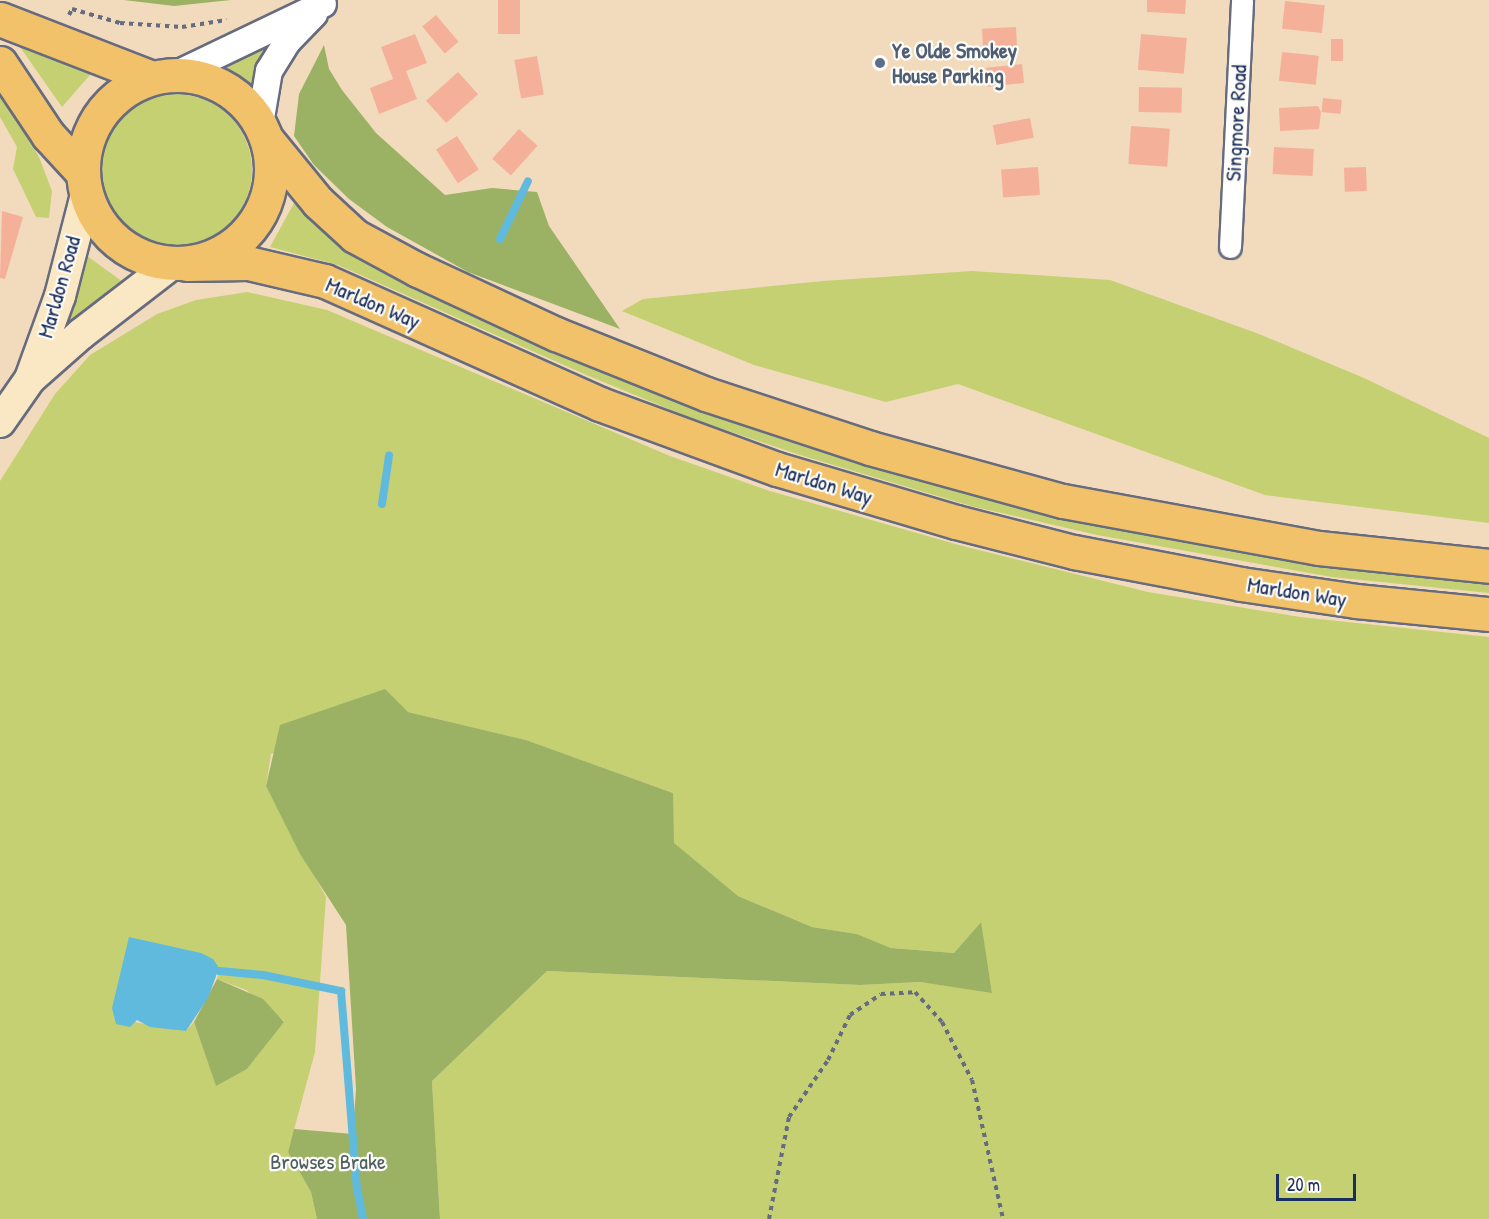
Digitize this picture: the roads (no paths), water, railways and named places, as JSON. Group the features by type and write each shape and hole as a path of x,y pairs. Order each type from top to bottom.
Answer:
{"highway":[{"path":"0,19 53,40 163,76 200,77 224,87 245,103 264,133 272,169 268,197 256,222 237,243 213,257 179,264 144,258 118,244 104,230 84,184 0,63"},
{"path":"84,184 85,148 99,117 129,88 163,76"},
{"name":"Marldon Way","path":"264,133 318,202 355,236 418,270 556,334 706,394 870,448 1063,501 1308,547 1489,566"},
{"name":"Marldon Way","path":"179,264 248,263 325,281 600,404 777,469 956,522 1074,552 1241,584 1356,601 1489,614"}],"main road":[{"name":"Marldon Road","path":"30,379 60,296 84,184"},
{"name":"Marldon Road","path":"0,422 30,379 81,334 179,264"}],"street":[{"name":"Singmore Road","path":"1230,246 1242,0"},
{"path":"163,76 326,2"},
{"path":"264,133 269,71 287,42 326,2"}],"water":[{"path":"129,937 201,953 213,959 219,968 208,998 186,1031 150,1027 137,1020 130,1027 116,1024 112,1008"}],"waterway":[{"path":"500,239 528,181"},
{"path":"382,504 389,456"},
{"path":"219,971 263,975 341,991 357,1188 363,1219"}],"place":[{"name":"Ye Olde Smokey House Parking","path":"880,63"}],"park label":[{"name":"Browses Brake","path":"328,1162"}]}
